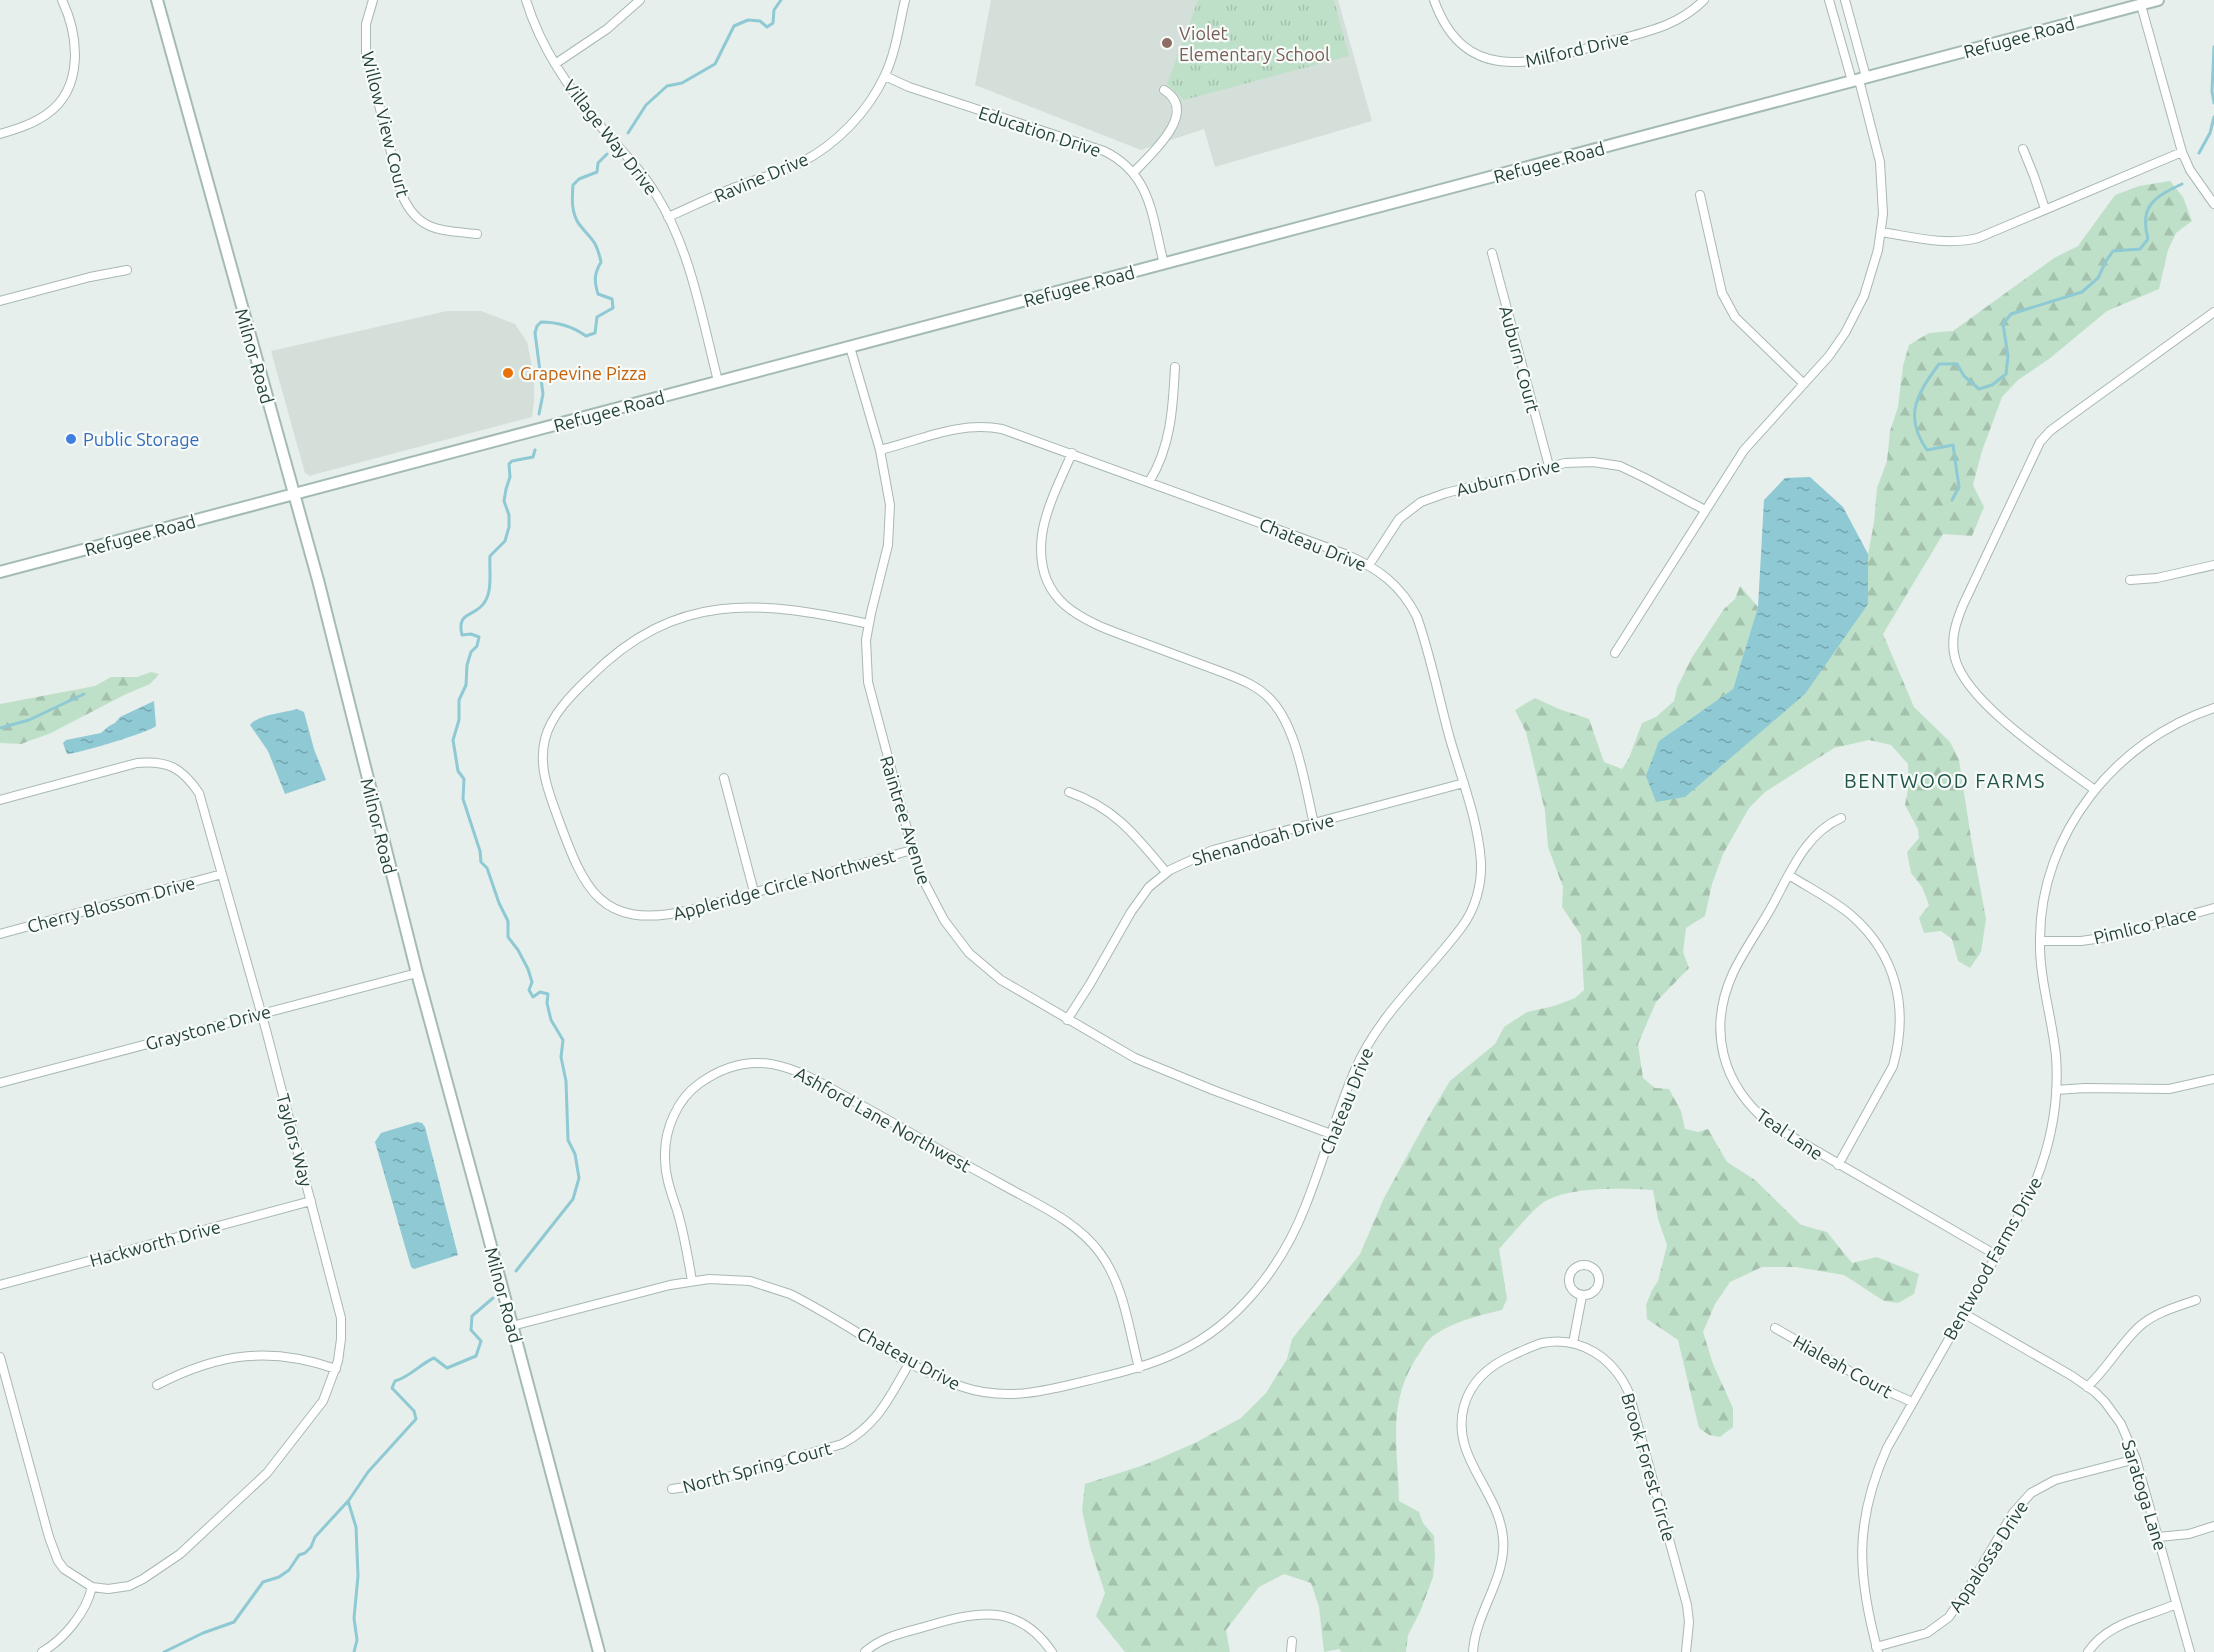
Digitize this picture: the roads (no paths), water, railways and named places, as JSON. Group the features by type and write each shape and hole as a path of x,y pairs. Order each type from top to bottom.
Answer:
{"main road":[{"name":"Milnor Road","path":"157,0 295,495 417,973 599,1652"},
{"name":"Refugee Road","path":"0,572 2158,0"}],"street":[{"path":"0,134 26,126 49,113 66,95 74,73 76,49 68,13 62,0"},
{"name":"Willow View Court","path":"373,0 366,24 366,54 402,195 408,207 425,225 477,234"},
{"name":"Village Way Drive","path":"526,0 538,33 577,98 643,176 668,217 685,259 718,381"},
{"path":"555,64 607,29 640,0"},
{"name":"Ravine Drive","path":"668,217 734,188 799,164 847,129 885,76 905,0"},
{"name":"Milford Drive","path":"1434,0 1450,31 1470,50 1496,61 1523,63 1550,59 1658,30 1683,18 1704,0"},
{"path":"1829,0 1859,79"},
{"path":"1615,653 1744,450 1829,356 1855,315 1871,276 1883,214 1880,162 1859,79 1845,0"},
{"path":"2141,5 2182,152 2190,170 2213,199"},
{"name":"Education Drive","path":"885,76 909,87 1104,151 1127,165 1142,186 1151,209 1164,264"},
{"path":"1133,172 1162,141 1177,115 1177,100 1164,90"},
{"path":"2023,149 2045,209"},
{"path":"1881,232 1935,240 1963,241 1986,234 2182,152"},
{"path":"1700,195 1722,293 1728,306 1736,317 1804,384"},
{"name":"Auburn Court","path":"1492,253 1549,466"},
{"path":"0,302 90,277 127,270"},
{"path":"2096,790 1995,713 1975,694 1960,674 1955,658 1953,632 1963,604 2040,442 2073,414 2214,312"},
{"name":"Raintree Avenue","path":"850,347 880,450 888,492 890,531 869,624 866,654 868,682 912,850 929,896 969,953 1001,980 1067,1020 1161,1070 1331,1134"},
{"path":"1149,482 1160,460 1168,434 1175,367"},
{"name":"Chateau Drive","path":"512,1326 692,1281 723,1278 767,1285 804,1301 910,1362 961,1386 1002,1395 1045,1392 1139,1368 1179,1352 1203,1338 1236,1312 1259,1286 1294,1233 1353,1075 1368,1043 1388,1014 1461,928 1474,904 1481,862 1477,834 1417,617 1411,604 1393,582 1369,565 1345,554 1002,429 974,426 941,432 880,450"},
{"path":"1072,453 1046,520 1042,540 1042,561 1045,574 1059,599 1068,609 1092,624 1247,682 1269,698 1290,732 1314,824"},
{"name":"Auburn Drive","path":"1369,565 1399,519 1421,502 1446,493 1549,466 1579,461 1620,466 1705,510"},
{"path":"2130,580 2157,578 2214,564"},
{"name":"Appleridge Circle Northwest","path":"869,624 837,617 754,606 713,609 686,615 647,632 614,654 577,690 557,715 549,728 543,753 543,771 549,794 579,872 594,895 605,903 630,914 658,916 686,911 912,850"},
{"name":"Bentwood Farms Drive","path":"1877,1650 1863,1590 1861,1549 1863,1528 1877,1469 2037,1179 2050,1140 2056,1090 2055,1056 2043,986 2040,942 2041,915 2054,861 2077,816 2115,767 2148,740 2214,708"},
{"name":"Taylors Way","path":"0,800 137,763 155,761 181,771 200,793 261,1013 341,1318 341,1339 336,1369 322,1401 267,1473 180,1554 143,1579 129,1586 108,1589 92,1587"},
{"path":"724,778 754,892"},
{"name":"Shenandoah Drive","path":"1067,1020 1131,912 1149,887 1166,872 1213,850 1464,783"},
{"path":"1069,792 1093,802 1115,816 1141,841 1166,872"},
{"name":"Teal Lane","path":"1841,818 1817,833 1789,875 1738,962 1727,987 1720,1027 1723,1055 1732,1080 1747,1104 1779,1131 1996,1255"},
{"name":"Cherry Blossom Drive","path":"0,934 222,874"},
{"path":"1789,875 1838,906 1859,923 1884,956 1898,993 1901,1024 1893,1066 1838,1165"},
{"name":"Pimlico Place","path":"2040,942 2109,937 2214,908"},
{"name":"Graystone Drive","path":"0,1083 417,973"},
{"name":"Ashford Lane Northwest","path":"692,1281 684,1236 667,1183 665,1155 669,1127 681,1102 712,1075 735,1066 752,1063 780,1065 806,1074 905,1129 1047,1209 1081,1233 1103,1257 1118,1287 1139,1368"},
{"path":"2056,1090 2169,1089 2214,1079"},
{"name":"Hackworth Drive","path":"0,1285 311,1201"},
{"path":"1582,1264 1596,1270 1599,1275 1599,1286 1592,1293 1582,1296 1570,1287 1569,1277 1574,1269 1582,1264"},
{"path":"1574,1343 1582,1296"},
{"path":"2087,1387 2141,1326 2163,1312 2196,1300"},
{"name":"Saratoga Lane","path":"1963,1313 2087,1387 2105,1402 2118,1418 2128,1436 2136,1459 2190,1652"},
{"name":"Hialeah Court","path":"1775,1328 1872,1384 1912,1402"},
{"name":"Brook Forest Circle","path":"1473,1652 1477,1628 1501,1565 1504,1540 1497,1513 1463,1444 1464,1405 1476,1382 1489,1369 1505,1358 1544,1343 1574,1343 1596,1352 1608,1360 1624,1381 1687,1605 1689,1622 1686,1652"},
{"path":"157,1385 182,1372 209,1363 245,1356 288,1356 336,1369"},
{"path":"0,1357 58,1561 76,1578 92,1587 74,1623 42,1652"},
{"name":"North Spring Court","path":"672,1489 699,1485 842,1444 854,1438 874,1420 910,1362"},
{"name":"Appalossa Drive","path":"1877,1650 1927,1634 1949,1617 2013,1513 2031,1492 2068,1476 2136,1459"},
{"path":"2158,1537 2189,1534 2214,1526"},
{"path":"2088,1652 2099,1637 2110,1630 2176,1604"},
{"path":"865,1652 892,1635 957,1618 985,1614 1011,1617 1023,1622 1034,1630 1052,1652"},
{"path":"1291,1652 1292,1641"}],"water":[{"path":"1810,477 1843,507 1868,554 1868,604 1805,694 1685,797 1656,802 1646,776 1659,741 1733,689 1758,607 1764,500 1785,478"},
{"path":"154,701 156,726 113,742 67,754 63,743 66,740 101,733 120,717"},
{"path":"297,709 304,712 314,749 326,780 285,794 268,751 250,725 259,718"},
{"path":"417,1122 422,1123 425,1127 458,1255 414,1269 411,1267 375,1142 381,1133"}],"waterway":[{"path":"628,133 646,105 667,86 682,83 715,64 734,26 748,20 760,21 767,27 773,23 774,10 781,0"},
{"path":"2214,47 2212,91 2214,103"},
{"path":"2199,153 2210,133 2214,117"},
{"path":"539,414 543,394 535,333 537,326 541,322 559,324 586,336 595,333 597,317 613,308 612,299 598,294 595,278 601,262 599,254 593,241 576,220 572,200 573,185 579,179 597,172 598,163 607,154"},
{"path":"1952,500 1959,487 1953,445 1927,450 1920,438 1914,416 1919,395 1939,364 1957,364 1964,376 1979,389 1992,385 2006,374 2008,356 2003,324 2011,314 2082,292 2098,278 2113,251 2140,249 2148,239 2146,218 2151,204 2164,193 2182,184"},
{"path":"516,1271 573,1199 579,1178 575,1154 568,1140 566,1081 561,1057 563,1040 551,1020 547,1003 548,994 540,992 533,997 529,990 532,982 528,969 508,937 508,921 487,868 481,862 480,851 463,799 464,779 458,771 453,740 459,720 459,700 466,685 467,665 479,637 471,634 462,635 462,622 487,598 490,587 490,556 505,541 509,527 509,515 504,501 510,477 509,464 512,461 533,457 535,450"},
{"path":"0,728 29,720 84,694"},
{"path":"164,1652 203,1633 234,1622 263,1582 279,1577 289,1570 299,1555 311,1547 315,1537 349,1500 368,1472 416,1419 414,1411 392,1388 395,1381 434,1358 447,1368 476,1356 481,1341 471,1330 472,1316 493,1298"},
{"path":"348,1501 356,1527 358,1576 354,1618 357,1640 354,1652"}],"place":[{"name":"Violet Elementary School","path":"1167,43"},
{"name":"Grapevine Pizza","path":"508,373"},
{"name":"Public Storage","path":"71,439"}],"district":[{"name":"BENTWOOD FARMS","path":"1945,780"}]}
